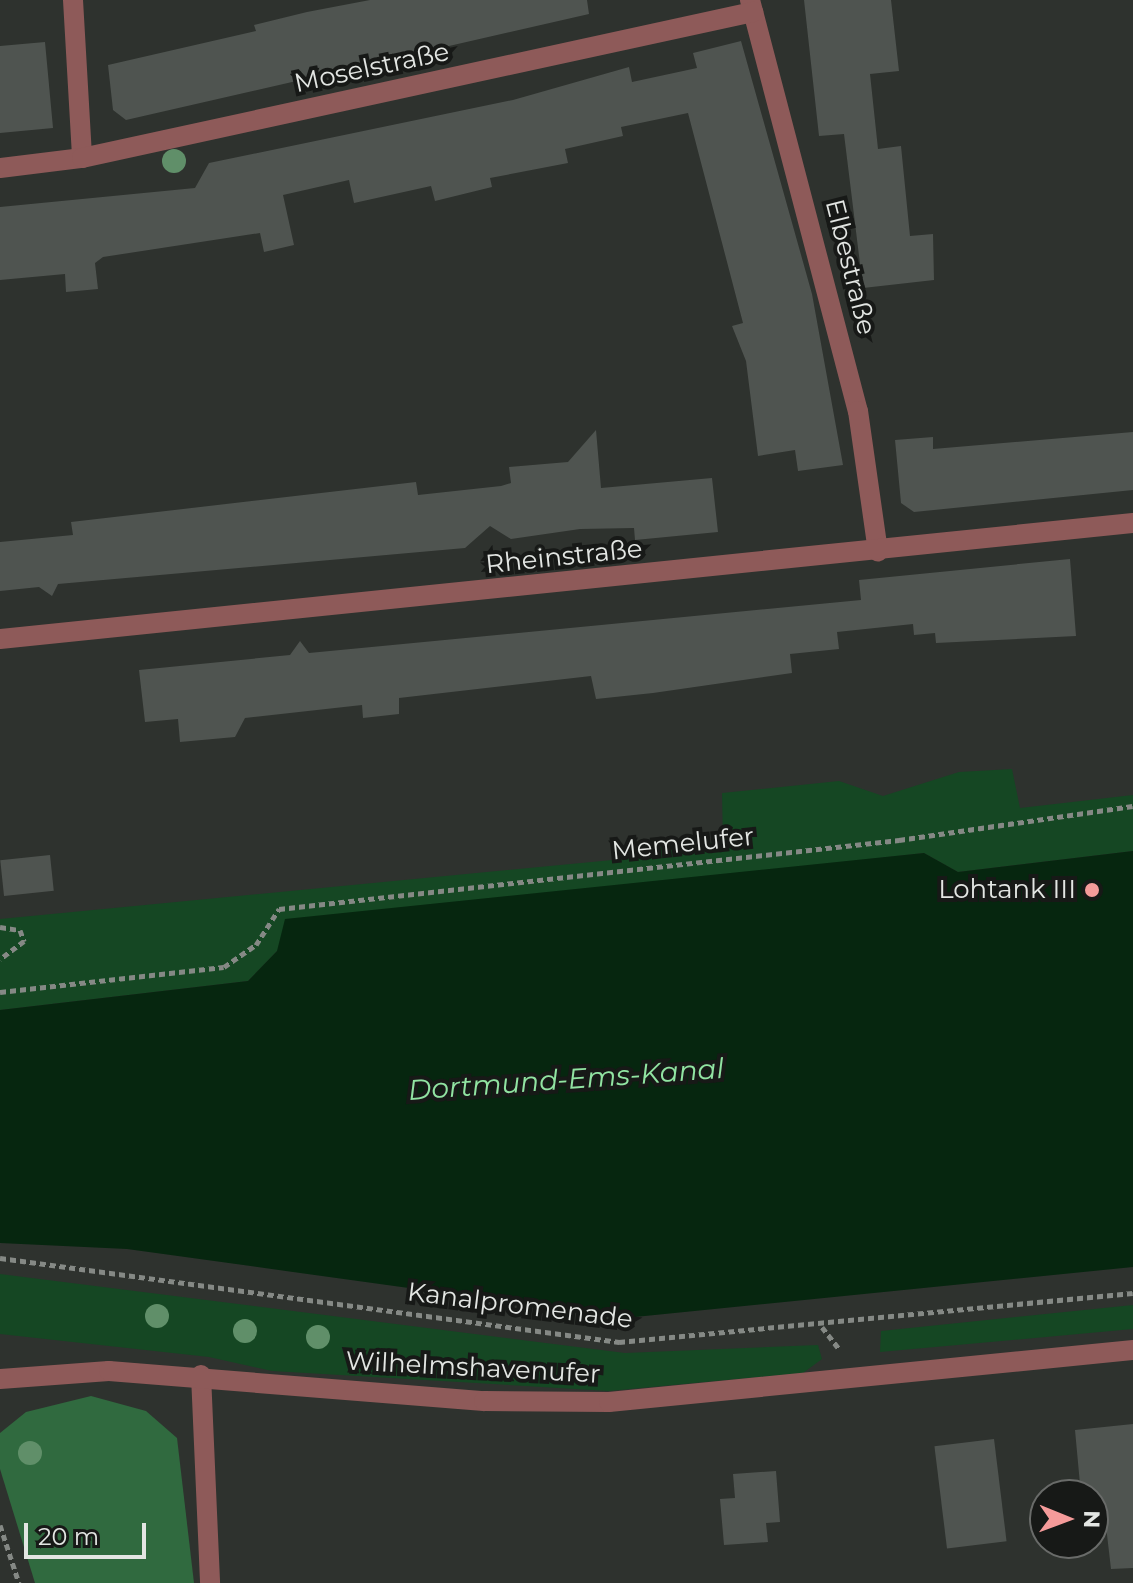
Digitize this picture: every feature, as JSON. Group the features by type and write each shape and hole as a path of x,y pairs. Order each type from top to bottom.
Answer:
{"street":[{"path":"73,0 82,158"},
{"name":"Moselstraße","path":"0,168 82,158 752,6"},
{"name":"Elbestraße","path":"752,6 858,411 878,552"},
{"name":"Rheinstraße","path":"0,639 878,552 1133,523"},
{"name":"Wilhelmshavenufer","path":"0,1379 109,1371 201,1375 484,1401 609,1402 1133,1350"},
{"path":"201,1375 210,1583"}],"path":[{"name":"Memelufer","path":"0,992 224,967 256,945 279,909 899,840 1133,806"},
{"path":"0,927 20,930 24,941 0,959"},
{"name":"Kanalpromenade","path":"0,1258 619,1342 1133,1293"},
{"path":"0,1525 19,1583"}],"shaded area":[{"path":"1012,769 1020,808 1133,795 1133,851 958,872 924,853 701,878 277,951 248,981 0,1010 0,919 654,856 655,847 723,842 722,793 839,781 883,796 959,772"},
{"path":"0,1274 625,1353 818,1345 822,1359 803,1373 609,1391 272,1371 209,1357 0,1334"},
{"path":"1133,1305 1133,1329 880,1352 881,1331"},
{"path":"91,1396 146,1411 177,1438 194,1583 35,1583 0,1469 0,1433 26,1412"}],"water":[{"name":"Dortmund-Ems-Kanal","path":"1133,851 1133,1267 625,1318 127,1249 0,1243 0,1010 248,981 277,951 285,919 924,853 958,872"}],"building":[{"path":"370,0 587,0 589,14 126,120 113,110 108,65 256,31 254,25 307,12"},
{"path":"804,0 891,0 899,71 870,74 878,149 901,146 910,236 933,234 934,280 863,288 844,134 819,136"},
{"path":"741,41 812,294 843,465 798,471 795,450 758,456 746,361 732,326 743,323 688,113 621,127 623,136 565,149 568,163 490,178 492,187 435,201 431,186 354,203 349,180 283,195 294,245 264,252 260,233 103,257 95,263 98,289 66,292 65,274 0,280 0,207 195,188 209,163 513,100 629,67 632,82 697,68 693,53"},
{"path":"45,42 53,128 0,133 0,46"},
{"path":"596,430 601,488 712,478 718,532 635,540 634,528 580,529 511,539 490,526 465,548 58,584 52,596 39,587 0,591 0,542 73,535 71,522 416,482 418,495 501,486 511,483 509,467 568,462"},
{"path":"1133,432 1133,490 914,512 901,503 895,440 933,437 933,449"},
{"path":"1070,559 1076,636 936,643 935,633 914,635 913,624 837,632 839,649 790,654 792,673 653,693 596,699 591,676 399,698 399,714 363,718 362,705 245,718 235,737 180,742 178,719 145,722 139,670 290,655 300,641 309,653 861,600 859,580"},
{"path":"50,855 54,891 4,896 0,860"},
{"path":"1133,1424 1133,1568 1111,1569 1109,1479 1080,1479 1075,1430"},
{"path":"994,1439 1007,1541 947,1549 934,1446"},
{"path":"776,1471 780,1522 766,1523 768,1542 724,1545 720,1499 735,1498 733,1474"}],"place":[{"name":"Lohtank III","path":"1092,890"}]}
